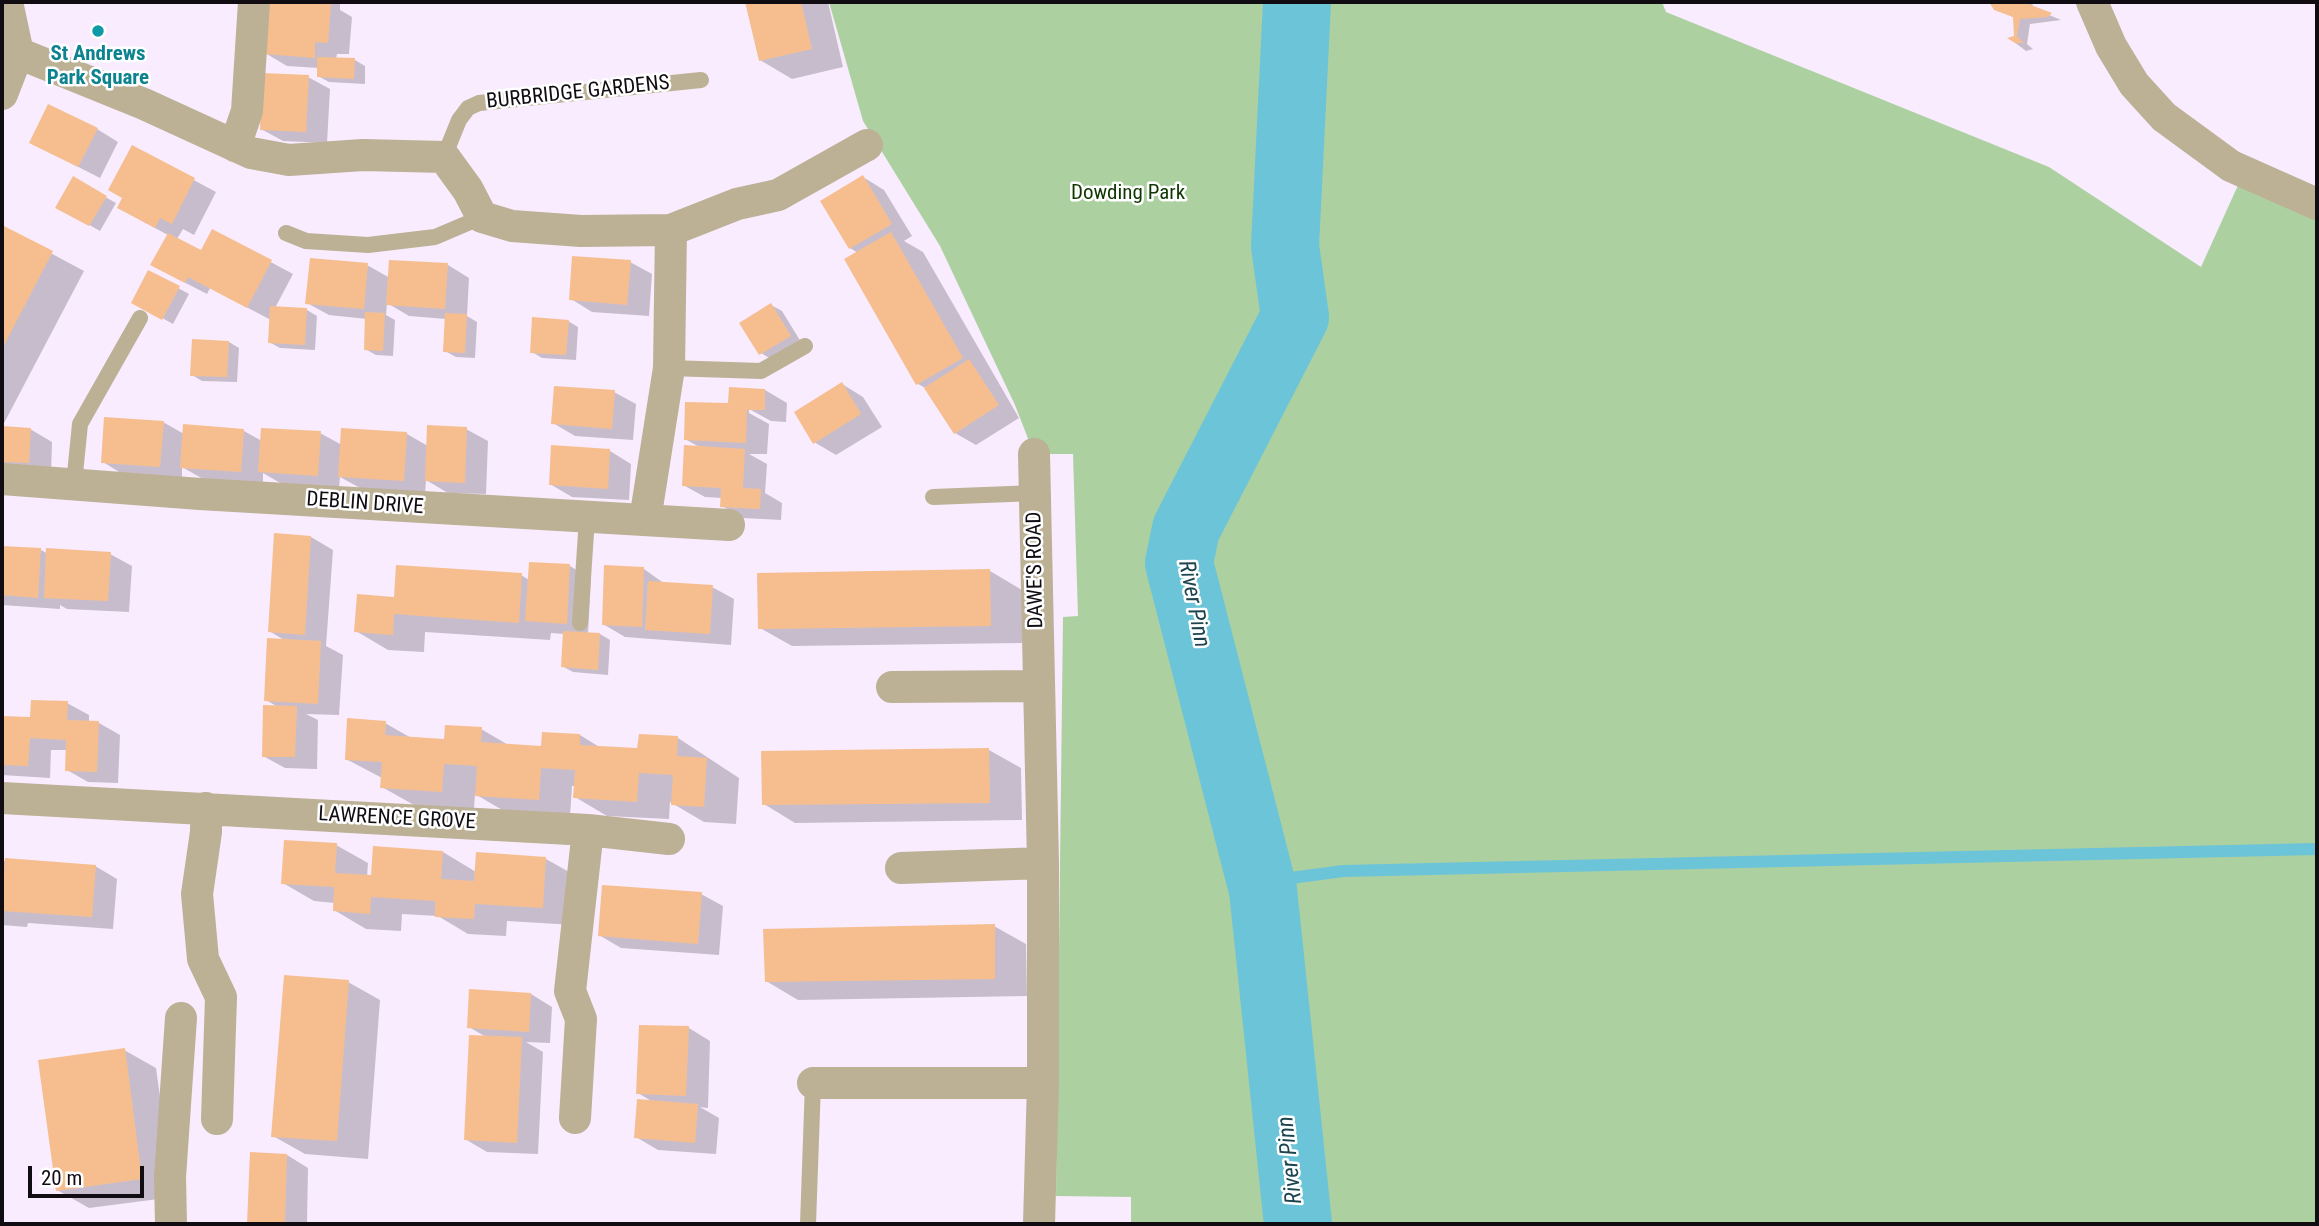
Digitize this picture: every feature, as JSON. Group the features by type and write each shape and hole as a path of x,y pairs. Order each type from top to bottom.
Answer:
{"street":[{"path":"2,94 18,53 7,2"},
{"path":"234,146 247,111 254,2"},
{"path":"2092,2 2111,46 2134,84 2164,117 2231,166 2317,204"},
{"path":"18,53 144,104 251,153 289,160 363,155 444,157 482,217 512,226 581,231 671,230 737,204 778,195 867,145"},
{"path":"645,520 668,368 671,230"},
{"name":"DAWE'S ROAD","path":"1034,454 1043,863 1044,1216"},
{"name":"DEBLIN DRIVE","path":"2,479 729,525"},
{"path":"892,687 1038,686"},
{"name":"LAWRENCE GROVE","path":"2,798 588,830 668,839"},
{"path":"206,808 197,904 203,959 221,997 217,1119"},
{"path":"575,1118 581,1019 570,991 588,830"},
{"path":"901,868 1043,863"},
{"path":"171,1224 170,1177 181,1018"},
{"path":"813,1083 1043,1083"}],"lane":[{"name":"BURBRIDGE GARDENS","path":"444,157 458,120 468,108 479,103 701,80"},
{"path":"286,233 306,241 368,246 435,237 482,217"},
{"path":"74,484 80,424 141,318"},
{"path":"668,368 761,371 805,346"},
{"path":"933,497 1036,493"},
{"path":"580,622 587,518"},
{"path":"808,1224 813,1083"}],"green space":[{"name":"Dowding Park","path":"829,2 1662,2 1666,12 2049,167 2201,267 2244,172 2317,204 2317,1224 1131,1224 1131,1197 1056,1196 1063,617 1078,616 1073,454 1034,454 1015,405 940,246 863,121"}],"building":[{"path":"267,2 331,3 328,43 315,42 315,58 264,54"},
{"path":"745,2 801,2 812,49 759,61"},
{"path":"1989,2 2023,2 2052,13 2048,17 2020,19 2017,36 2024,43 2015,43 2007,38 2014,36 2013,17 1994,10"},
{"path":"317,57 355,58 354,79 317,77"},
{"path":"262,73 309,75 306,132 260,130"},
{"path":"48,104 98,128 78,167 29,143"},
{"path":"132,145 195,178 172,224 160,218 155,228 117,208 122,198 108,190"},
{"path":"863,175 892,224 849,249 820,201"},
{"path":"73,176 107,196 89,226 55,208"},
{"path":"2,225 53,251 2,349"},
{"path":"212,229 272,260 247,308 188,277 185,283 150,265 168,233 201,250"},
{"path":"891,232 963,358 916,385 844,259"},
{"path":"572,256 631,260 627,305 569,300"},
{"path":"310,258 368,263 364,309 305,304"},
{"path":"389,260 448,263 445,309 386,305"},
{"path":"148,270 180,286 162,320 131,303"},
{"path":"771,303 791,336 759,355 739,323"},
{"path":"270,306 307,308 305,345 268,343"},
{"path":"365,312 385,313 383,351 364,350"},
{"path":"445,313 467,314 465,353 443,352"},
{"path":"532,317 569,320 566,355 530,353"},
{"path":"192,339 229,341 227,377 190,376"},
{"path":"969,359 999,405 954,434 924,388"},
{"path":"842,382 861,414 813,444 794,412"},
{"path":"554,386 615,390 612,429 551,424"},
{"path":"729,387 765,389 765,410 747,410 746,443 684,440 685,402 728,403"},
{"path":"104,417 164,421 160,467 101,463"},
{"path":"183,424 244,429 241,472 180,468"},
{"path":"427,425 467,427 465,483 425,481"},
{"path":"2,426 31,428 29,463 2,462"},
{"path":"261,428 321,431 318,476 258,472"},
{"path":"341,428 407,432 404,481 338,477"},
{"path":"551,445 610,449 608,489 549,485"},
{"path":"684,445 745,449 743,488 761,489 760,509 720,507 721,488 682,486"},
{"path":"274,533 311,536 305,635 268,632"},
{"path":"2,546 41,548 38,598 2,595"},
{"path":"46,548 111,552 108,601 44,598"},
{"path":"529,562 570,564 567,624 525,621"},
{"path":"396,565 522,573 519,623 394,614 393,635 354,632 357,594 394,597"},
{"path":"604,565 644,567 642,627 602,625"},
{"path":"990,569 991,626 758,629 757,573"},
{"path":"648,581 713,585 710,634 645,630"},
{"path":"563,631 600,633 598,670 561,667"},
{"path":"267,638 321,641 318,704 264,701"},
{"path":"31,700 68,701 67,720 99,721 97,772 65,771 66,740 30,738 28,766 2,765 2,716 30,717"},
{"path":"263,705 297,706 295,757 262,757"},
{"path":"347,718 386,721 385,735 444,739 445,725 482,727 481,742 541,746 542,732 580,734 580,745 637,748 639,734 678,736 677,756 707,758 704,807 671,805 673,775 639,773 637,802 573,798 575,770 541,768 539,800 475,796 477,766 444,764 442,792 380,788 382,762 345,760"},
{"path":"989,748 990,803 762,805 761,751"},
{"path":"284,840 337,843 335,873 371,875 373,846 443,851 441,879 474,881 476,852 546,857 543,908 475,904 474,919 435,917 435,901 371,897 370,914 333,911 334,887 281,884"},
{"path":"5,858 96,865 92,917 2,911"},
{"path":"602,885 702,892 698,944 598,936"},
{"path":"995,924 995,979 765,982 763,929"},
{"path":"284,975 349,980 337,1141 271,1137"},
{"path":"469,989 531,993 529,1032 467,1028"},
{"path":"639,1025 689,1026 686,1096 636,1094"},
{"path":"469,1035 522,1037 517,1143 464,1140"},
{"path":"125,1048 142,1179 56,1191 38,1060"},
{"path":"637,1099 698,1104 695,1143 634,1138"},
{"path":"250,1152 287,1154 285,1224 247,1224"}],"waterway":[{"name":"River Pinn","path":"1297,2 1285,246 1295,317 1186,529 1179,563 1263,890 1298,1224"},
{"path":"1261,882 1343,871 2317,849"}],"place":[{"name":"St Andrews Park Square","path":"98,31"}]}
